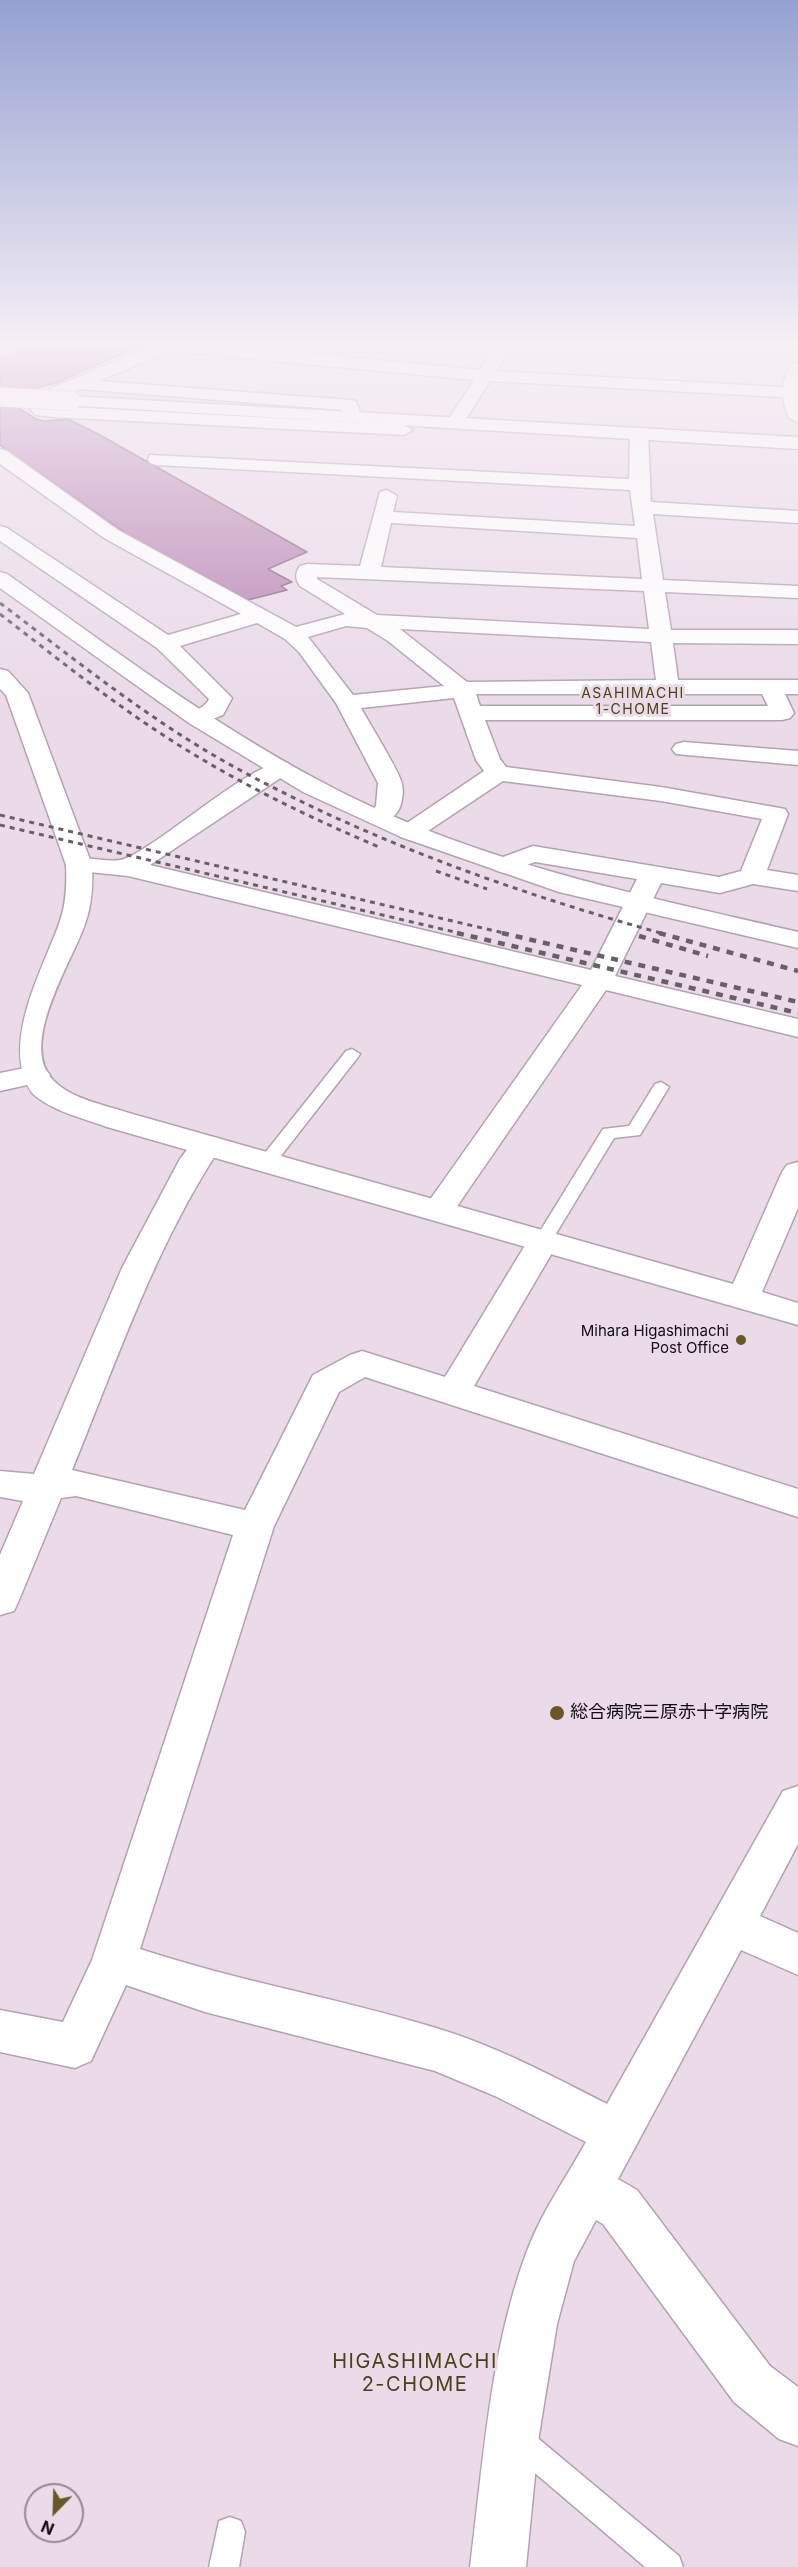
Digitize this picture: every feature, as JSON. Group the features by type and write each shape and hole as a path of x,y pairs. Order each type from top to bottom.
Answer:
{"main road":[{"path":"8,461 111,534 294,634 307,647 347,703 390,783 388,808 378,817"},
{"path":"192,461 639,485"},
{"path":"369,573 397,461"},
{"path":"639,461 639,485 668,686"},
{"path":"642,507 798,517"},
{"path":"382,517 646,533"},
{"path":"0,532 165,642 221,698 215,710 196,718"},
{"path":"498,772 488,760 463,690 396,636 307,582 307,570 798,592"},
{"path":"0,578 196,718 312,787 410,832 568,886 798,940"},
{"path":"165,642 260,616"},
{"path":"294,634 346,620 661,636 798,637"},
{"path":"0,676 17,693 79,865 81,889 72,925 31,1016 27,1041 28,1063 42,1086 74,1104 118,1120 798,1314"},
{"path":"347,703 474,687 798,687"},
{"path":"471,713 782,713 771,687"},
{"path":"672,771 675,729 689,723 694,713"},
{"path":"410,832 498,772 672,771 798,758"},
{"path":"128,868 206,819 238,793 279,768"},
{"path":"672,771 776,814 752,876"},
{"path":"504,865 533,854 652,876 720,885 752,876 798,884"},
{"path":"79,865 128,868 798,1028"},
{"path":"438,1211 599,980 616,952 636,902 652,876"},
{"path":"0,1082 35,1075"},
{"path":"0,1600 138,1268 195,1159 207,1145"},
{"path":"743,1298 798,1172"},
{"path":"453,1392 543,1241"},
{"path":"0,2031 75,2046 114,1961 255,1526 325,1384 362,1363 798,1503"},
{"path":"0,1484 27,1488 76,1483 255,1526"},
{"path":"498,2567 513,2435 531,2324 551,2253 798,1804"},
{"path":"732,1924 798,1955"},
{"path":"114,1961 205,1991 437,2050 512,2080 618,2134"},
{"path":"587,2189 620,2207 752,2384 798,2420"}],"lane":[{"path":"267,1162 352,1054"},
{"path":"543,1241 609,1133 634,1131 661,1086"},
{"path":"513,2435 668,2567"},
{"path":"224,2567 230,2532"}],"shaded area":[{"path":"23,461 146,461 307,552 268,569 292,582 281,586 287,590 248,600 127,534"}],"railway":[{"path":"0,603 176,732 238,769 289,795 340,820 446,864 554,901 664,934"},
{"path":"0,614 109,698 177,744 277,800 381,848"},
{"path":"0,815 508,934"},
{"path":"0,825 463,934"},
{"path":"436,871 487,889"},
{"path":"457,933 798,1013"},
{"path":"502,933 798,1002"},
{"path":"659,933 798,971"},
{"path":"639,936 708,956"}],"place":[{"name":"Mihara Higashimachi Post Office","path":"741,1340"},
{"name":"総合病院三原赤十字病院","path":"557,1713"}],"district":[{"name":"ASAHIMACHI 1-CHOME","path":"633,702"},
{"name":"HIGASHIMACHI 2-CHOME","path":"415,2374"}]}
